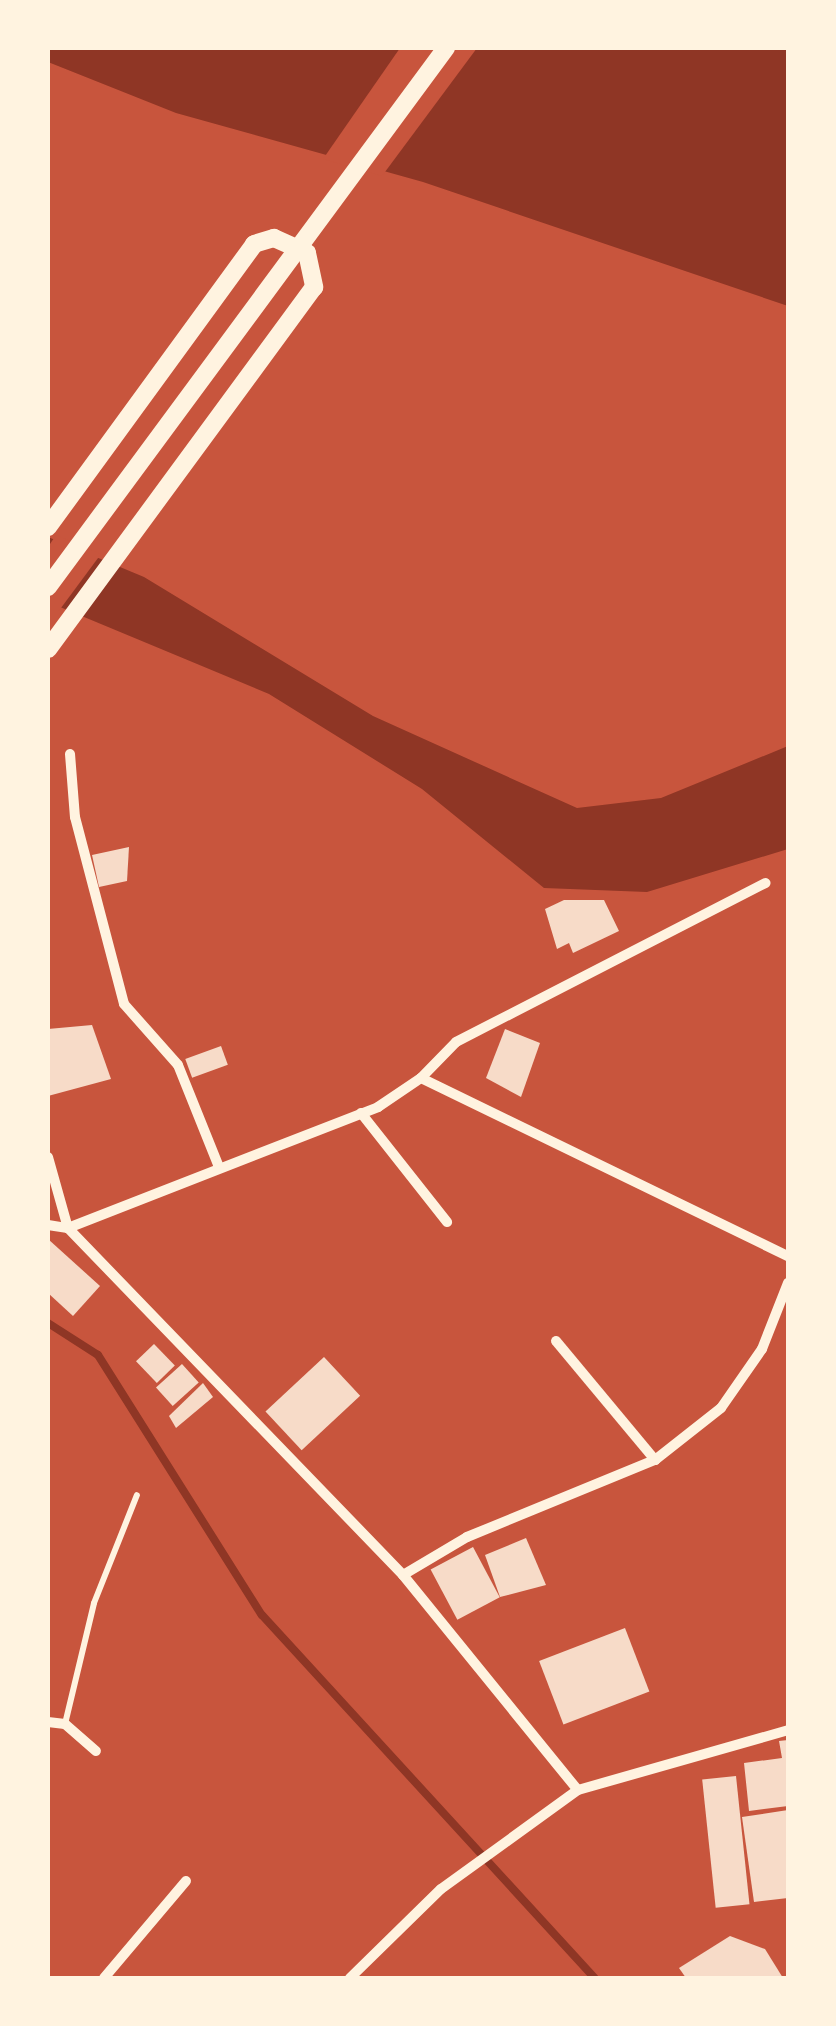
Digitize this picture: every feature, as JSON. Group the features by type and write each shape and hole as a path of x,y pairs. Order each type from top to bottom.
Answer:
{"main road":[{"path":"48,587 446,48"},
{"path":"48,648 314,287 316,269 297,245 254,244 52,521"}],"street":[{"path":"70,754 75,817 124,1004 178,1065 219,1167"},
{"path":"48,1225 68,1228 361,1113 421,1078 456,1042 766,883"},
{"path":"421,1078 788,1256"},
{"path":"361,1113 447,1222"},
{"path":"48,1156 68,1228 403,1575 578,1790"},
{"path":"403,1575 467,1537 655,1460 721,1408 762,1349 788,1283"},
{"path":"556,1341 655,1460"},
{"path":"48,1722 65,1724 96,1751"},
{"path":"350,1978 441,1889 578,1790 788,1730"},
{"path":"104,1978 186,1881"}],"lane":[{"path":"65,1724 94,1603 137,1495"}],"shaded area":[{"path":"48,48 788,48 788,306 423,182 176,113 48,62"},
{"path":"48,537 144,577 373,716 577,808 661,798 788,746 788,849 647,892 544,888 422,789 269,694 48,602"}],"pier":[{"path":"400,48 477,48 382,176 323,159"},
{"path":"56,535 101,554 58,612 48,608 48,547"}],"building":[{"path":"129,847 127,881 99,887 92,855"},
{"path":"564,900 604,900 619,931 573,953 569,943 557,949 545,909"},
{"path":"92,1025 111,1079 48,1096 48,1029"},
{"path":"505,1029 540,1043 521,1097 486,1078"},
{"path":"221,1046 228,1065 192,1078 185,1059"},
{"path":"48,1239 100,1286 73,1316 48,1293"},
{"path":"154,1344 175,1366 157,1383 136,1361"},
{"path":"324,1357 360,1396 302,1450 265,1412"},
{"path":"182,1364 199,1383 173,1406 156,1387"},
{"path":"203,1383 213,1397 176,1428 169,1416"},
{"path":"526,1538 546,1585 500,1597 485,1555"},
{"path":"473,1547 500,1597 457,1620 431,1570"},
{"path":"625,1628 649,1691 563,1724 539,1661"},
{"path":"788,1740 788,1806 749,1811 744,1763 782,1758 779,1741"},
{"path":"736,1776 749,1904 716,1908 702,1780"},
{"path":"788,1810 788,1898 754,1902 742,1817"},
{"path":"730,1936 765,1949 783,1978 686,1978 679,1968"}],"waterway":[{"path":"48,1323 98,1355 262,1615 595,1978"}]}
